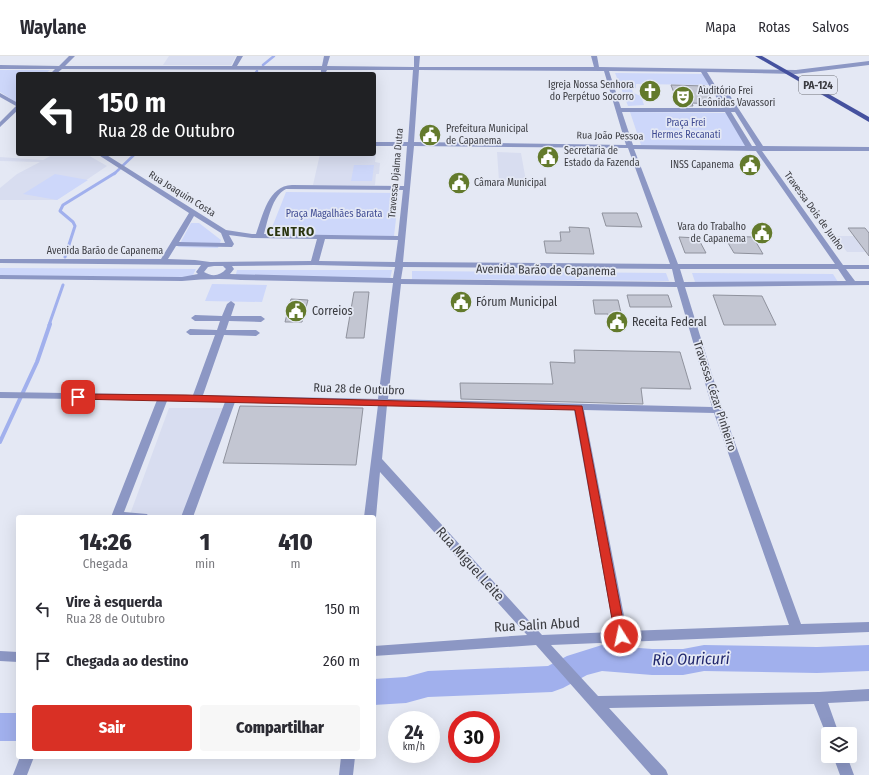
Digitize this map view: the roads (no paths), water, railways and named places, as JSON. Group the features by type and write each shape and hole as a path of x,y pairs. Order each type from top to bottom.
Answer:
{"main road":[{"name":"PA-124","path":"758,56 869,120"},
{"name":"PA-124","path":"767,56 869,114"}],"street":[{"path":"55,72 72,56"},
{"path":"234,67 240,56"},
{"path":"323,72 327,56"},
{"name":"Travessa Djalma Dutra","path":"370,515 382,403 400,265 417,56"},
{"path":"594,56 597,69"},
{"path":"0,67 324,67 796,72 869,63"},
{"path":"185,72 189,67"},
{"name":"Travessa Cézar Pinheiro","path":"606,69 630,146 680,284 718,410 797,630"},
{"path":"704,70 750,148"},
{"name":"Travessa Dois de Junho","path":"712,70 760,149 852,283"},
{"path":"0,95 16,105"},
{"path":"0,125 16,108"},
{"path":"619,110 736,110"},
{"name":"Rua João Pessoa","path":"376,144 630,146 760,149"},
{"path":"760,149 869,149"},
{"name":"Rua Joaquim Costa","path":"103,156 224,232 225,254"},
{"path":"174,244 225,254 255,236 274,198 279,190 283,188 406,188"},
{"path":"163,262 193,212"},
{"path":"224,232 255,236 402,238"},
{"path":"314,263 322,237"},
{"path":"222,276 230,269 225,254"},
{"name":"Avenida Barão de Capanema","path":"0,261 163,262 210,264 225,254 314,263 400,265 869,268"},
{"path":"204,276 200,270 210,264"},
{"path":"0,278 182,279 204,276"},
{"name":"Avenida Barão de Capanema","path":"204,276 212,278 222,276 241,278 398,281 680,284 869,283"},
{"path":"197,398 231,304"},
{"path":"195,318 260,319"},
{"path":"190,332 256,332"},
{"name":"Rua 28 de Outubro","path":"0,395 163,397 579,408 718,410"},
{"path":"119,515 163,397"},
{"path":"189,515 231,399"},
{"path":"579,408 621,636"},
{"name":"Rua Miguel Leite","path":"376,460 661,775"},
{"name":"Rua Salin Abud","path":"376,651 538,640 869,627"},
{"path":"0,656 16,657"},
{"path":"595,702 819,698 869,694"},
{"path":"819,698 829,727"},
{"path":"20,775 26,759"},
{"path":"346,775 348,759"},
{"path":"843,763 847,775"}],"waterway":[{"path":"263,65 274,56"},
{"path":"114,174 133,156"},
{"path":"65,257 75,226 73,222 60,211 63,205 115,173"},
{"path":"49,325 63,285"},
{"path":"0,442 37,362 50,324"},
{"name":"Rio Ouricuri","path":"376,692 406,690 428,684 552,679 578,665 602,658 652,662 683,662 704,658 817,660 869,658"},
{"name":"Rio Ouricuri","path":"0,727 16,727"}],"place":[{"name":"Igreja Nossa Senhora do Perpétuo Socorro","path":"650,91"},
{"name":"Auditório Frei Leônidas Vavassori","path":"683,97"},
{"name":"Prefeitura Municipal de Capanema","path":"430,135"},
{"name":"Secretaria de Estado da Fazenda","path":"548,157"},
{"name":"INSS Capanema","path":"750,165"},
{"name":"Câmara Municipal","path":"459,183"},
{"name":"Vara do Trabalho de Capanema","path":"762,233"},
{"name":"Fórum Municipal","path":"461,302"},
{"name":"Correios","path":"296,311"},
{"name":"Receita Federal","path":"617,322"}],"district":[{"name":"CENTRO","path":"291,231"}],"park label":[{"name":"Praça Frei Hermes Recanati","path":"686,128"},
{"name":"Praça Magalhães Barata","path":"334,214"}]}
